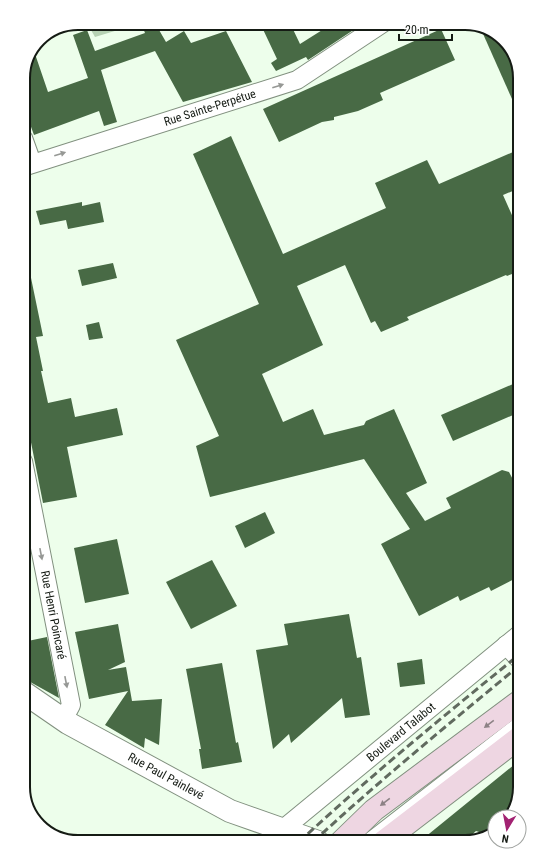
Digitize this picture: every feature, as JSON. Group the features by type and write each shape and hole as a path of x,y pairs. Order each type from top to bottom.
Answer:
{"main road":[{"path":"348,835 374,810 513,706"},
{"path":"392,835 513,742"}],"street":[{"name":"Rue Sainte-Perpétue","path":"30,164 297,80 372,30"},
{"name":"Rue Henri Poincaré","path":"30,497 71,705 63,720"},
{"name":"Boulevard Talabot","path":"282,830 513,640"},
{"name":"Rue Paul Painlevé","path":"30,697 63,720 230,811 297,835"}],"lane":[{"path":"372,835 513,725"}],"green space":[{"path":"91,30 118,30 95,37"}],"building":[{"path":"87,30 95,51 145,33 144,30 159,30 166,42 184,31 191,43 226,31 252,82 183,102 155,51 101,70 117,122 104,126 99,111 34,135 30,124 30,75 36,56 48,92 88,78 73,35"},
{"path":"263,30 293,30 300,44 322,30 353,30 308,60 306,57 276,71 271,63 277,59"},
{"path":"439,30 441,30 455,60 380,93 383,100 358,111 334,117 334,120 322,122 279,142 263,109"},
{"path":"483,34 497,42 508,57 512,69 513,101"},
{"path":"231,136 283,254 386,208 375,183 427,160 439,184 513,152 513,191 503,195 513,217 513,274 506,275 407,317 409,320 381,332 375,321 371,323 345,265 297,286 323,345 262,374 283,422 313,409 324,435 364,425 366,421 394,409 427,483 406,493 425,521 451,508 446,498 502,470 509,472 513,480 513,580 491,591 489,587 460,601 458,596 419,616 381,544 410,529 364,459 210,497 196,446 219,436 176,340 259,304 193,154"},
{"path":"82,202 82,206 100,202 104,222 68,229 66,220 40,225 36,211"},
{"path":"113,263 117,278 82,286 78,270"},
{"path":"30,273 43,336 36,337 48,403 71,398 75,417 117,408 123,435 67,447 77,497 43,503 30,437"},
{"path":"99,322 103,338 89,340 86,325"},
{"path":"513,384 513,415 453,441 441,415"},
{"path":"265,512 275,533 245,548 235,526"},
{"path":"117,539 129,594 85,603 74,548"},
{"path":"212,560 237,606 191,629 166,582"},
{"path":"349,614 357,658 361,657 370,715 345,718 342,698 291,743 289,734 273,749 256,650 288,645 284,624"},
{"path":"118,624 125,662 108,670 126,667 132,701 162,699 159,745 145,738 144,748 105,725 128,691 89,699 75,632"},
{"path":"47,637 59,698 30,682 30,641"},
{"path":"422,659 425,684 400,687 397,663"},
{"path":"222,663 236,743 238,742 242,762 202,769 199,749 201,749 186,669"},
{"path":"513,766 513,793 508,809 487,809 487,829 480,832 476,831 471,835 428,835"}],"railway":[{"path":"307,835 380,770 513,660"},
{"path":"321,835 389,774 513,671"}]}
